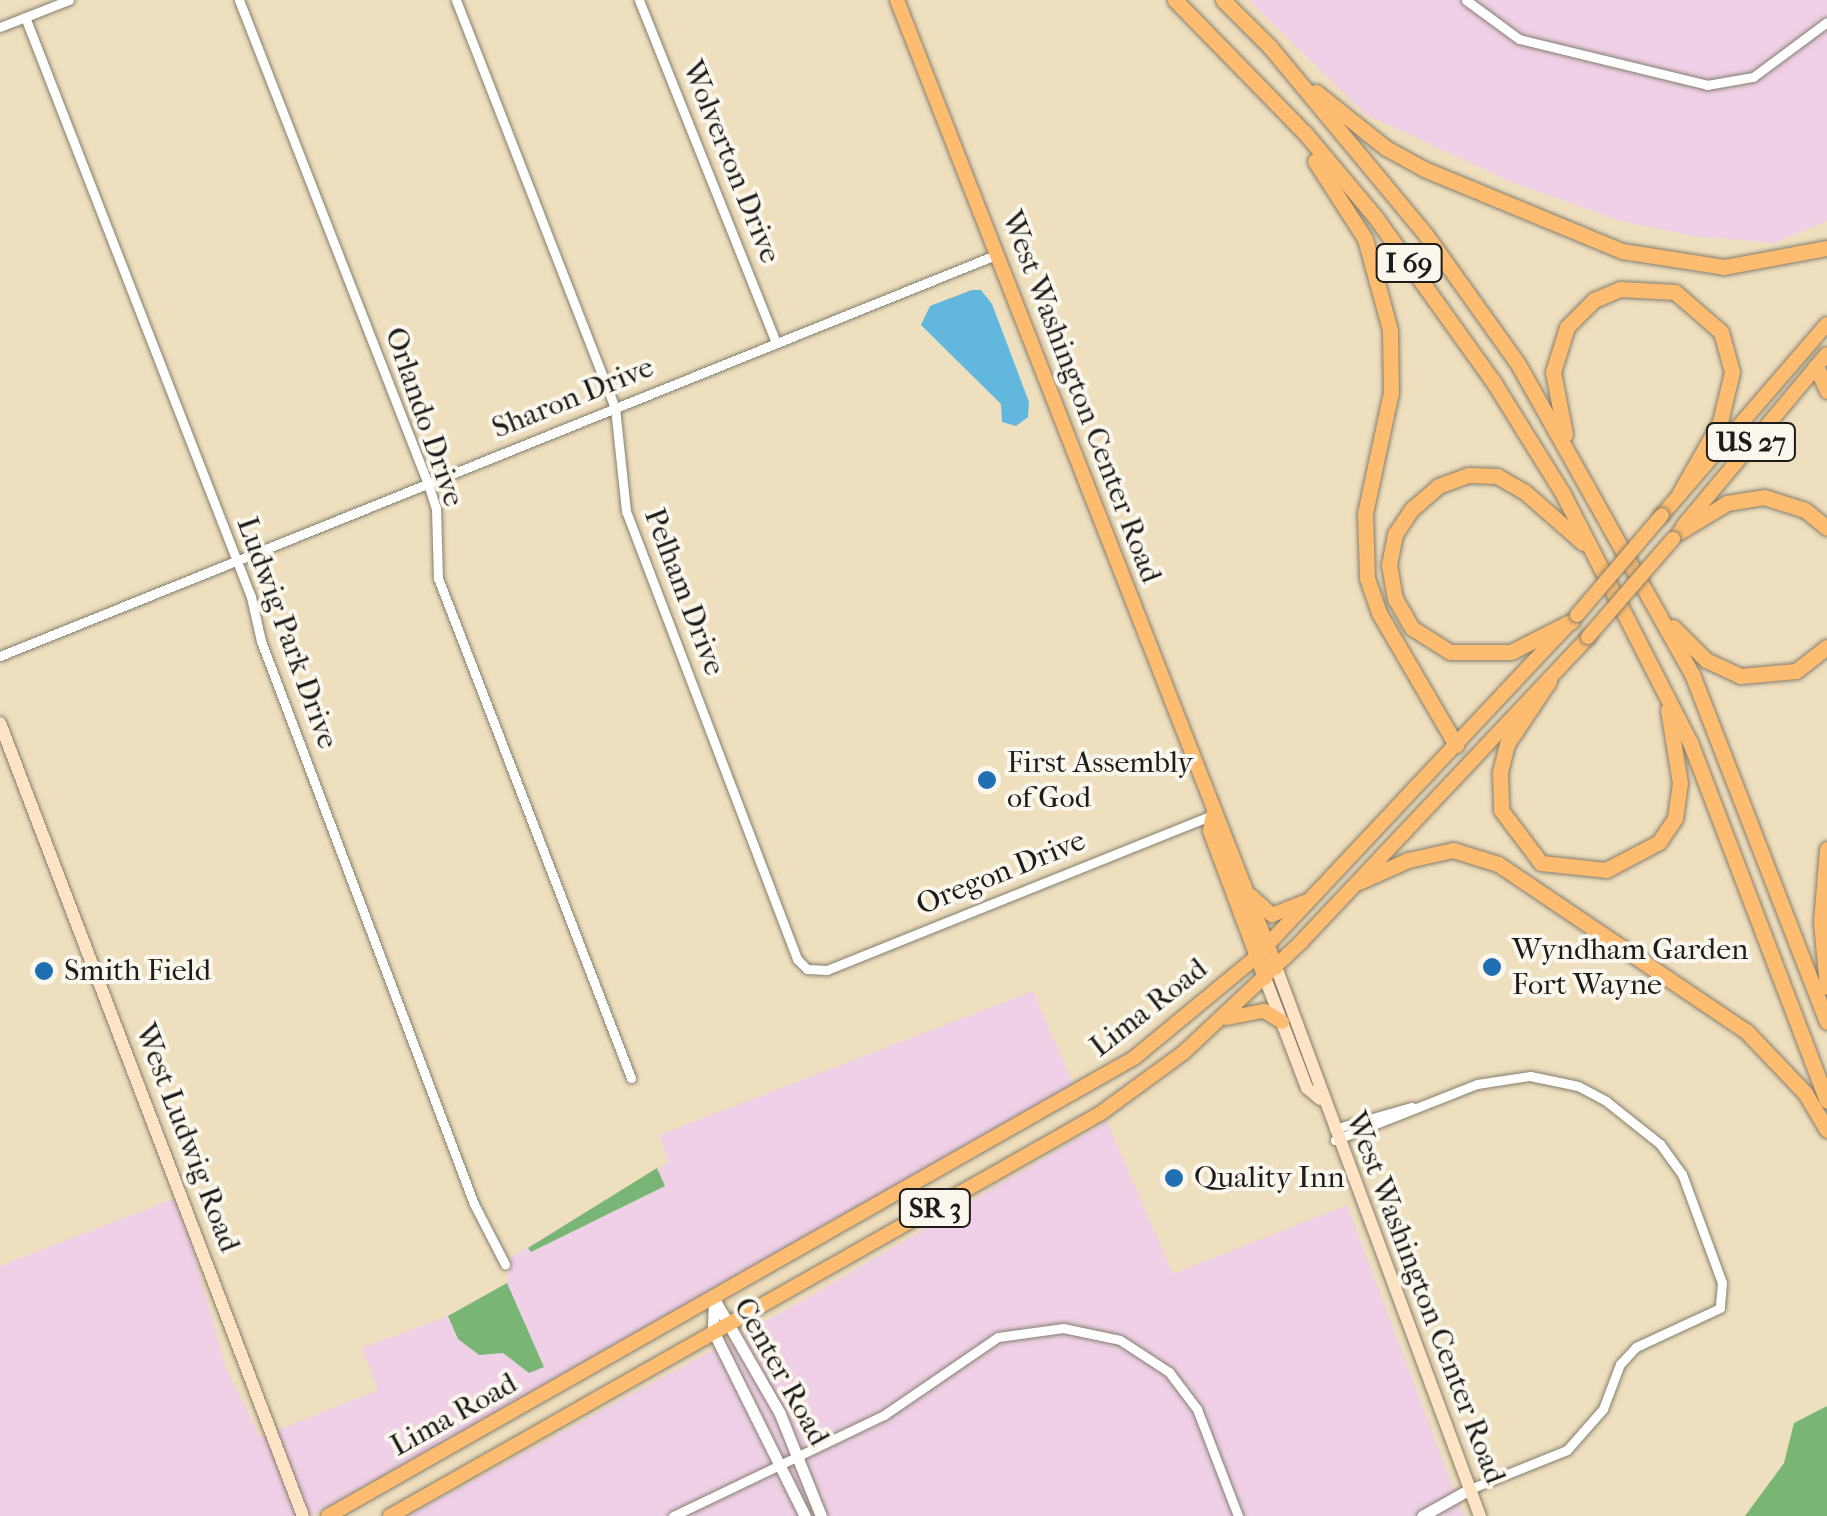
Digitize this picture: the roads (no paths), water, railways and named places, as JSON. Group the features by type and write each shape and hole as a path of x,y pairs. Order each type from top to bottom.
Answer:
{"highway":[{"name":"I 69","path":"1175,0 1260,84 1376,218 1451,322 1599,559 1664,687 1827,1101"},
{"name":"I 69","path":"1223,0 1286,67 1426,236 1518,364 1657,609 1730,762 1827,1022"},
{"path":"1286,67 1386,148 1463,188 1622,252 1724,266 1827,248"},
{"path":"1260,84 1347,205 1385,296 1391,392 1365,514 1364,560 1379,614 1456,744"},
{"path":"1577,466 1556,398 1556,348 1594,300 1620,289 1657,286 1709,316 1729,351 1732,372 1720,422 1679,494"},
{"path":"1822,360 1827,391"},
{"path":"1575,618 1510,652 1450,652 1412,628 1395,599 1390,565 1395,534 1438,486 1468,474 1497,476 1563,521 1599,559"},
{"path":"1676,536 1726,504 1764,497 1795,506 1827,528"},
{"path":"1657,609 1706,660 1740,676 1796,671 1827,647"},
{"path":"1549,681 1507,744 1501,810 1541,862 1580,871 1632,860 1659,842 1675,818 1680,783 1664,687"},
{"path":"1827,849 1820,922 1827,988"},
{"path":"1359,882 1408,860 1453,850 1498,864 1746,1031 1805,1093 1827,1130"}],"main road":[{"name":"West Washington Center Road","path":"897,0 1212,816 1210,831 1256,957 1271,973 1480,1516"},
{"name":"Lima Road","path":"328,1516 1105,1078 1256,957 1318,894 1575,618 1827,324"},
{"name":"Lima Road","path":"390,1516 1101,1113 1227,1018 1549,681 1822,360"},
{"name":"West Ludwig Road","path":"0,723 303,1516"},
{"name":"West Washington Center Road","path":"1212,816 1224,826 1251,896 1268,945 1282,1022 1307,1088 1320,1099"},
{"path":"1251,896 1272,915 1318,894"},
{"path":"1227,1018 1258,1010 1282,1022"}],"street":[{"path":"0,27 69,0"},
{"name":"Orlando Drive","path":"239,0 428,484 436,508 438,578 631,1078"},
{"name":"Pelham Drive","path":"456,0 616,408 626,512 797,958 807,970"},
{"name":"Wolverton Drive","path":"639,0 776,342"},
{"path":"1466,0 1519,39 1707,85 1754,77 1827,22"},
{"name":"Ludwig Park Drive","path":"24,17 236,558 260,640 474,1204 505,1264"},
{"name":"Sharon Drive","path":"0,656 998,254"},
{"name":"Oregon Drive","path":"807,970 827,970 1212,816"},
{"path":"1333,1135 1497,1078 1530,1076 1578,1086 1626,1116 1674,1160 1722,1283 1723,1299 1714,1313 1629,1354 1603,1409 1567,1450 1470,1489 1422,1516"},
{"name":"Center Road","path":"714,1299 799,1454 821,1516"},
{"name":"Center Road","path":"714,1299 713,1332 782,1461 805,1516"},
{"path":"673,1516 884,1415 998,1338 1076,1329 1120,1340 1170,1372 1197,1409 1238,1516"}],"water":[{"path":"981,290 992,304 1029,402 1028,417 1016,426 1002,422 1001,404 921,325 930,306"}],"place":[{"name":"First Assembly of God","path":"987,780"},
{"name":"Wyndham Garden Fort Wayne","path":"1492,967"},
{"name":"Smith Field","path":"44,971"},
{"name":"Quality Inn","path":"1174,1178"}]}
